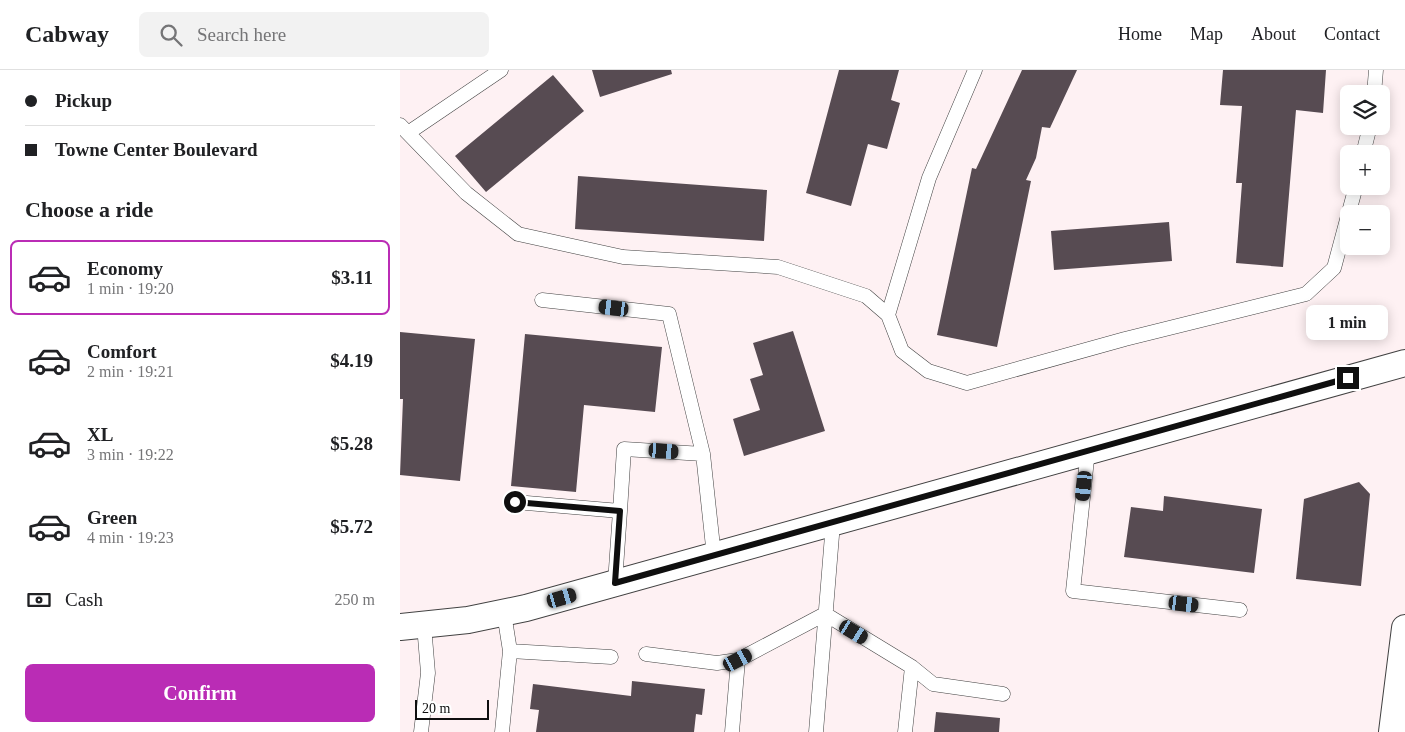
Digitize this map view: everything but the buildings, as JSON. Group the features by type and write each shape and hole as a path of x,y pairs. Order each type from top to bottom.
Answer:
{"street":[{"path":"412,626 504,613 1405,363"},
{"path":"1392,732 1405,628"}],"lane":[{"path":"501,70 404,129 466,193 518,234 623,257 778,267 866,296 888,316 902,351 928,371 967,383 1125,339 1306,294 1334,268 1354,195"},
{"path":"888,316 930,178 975,70"},
{"path":"1375,85 1376,70"},
{"path":"542,300 669,314 703,454 714,556"},
{"path":"615,583 624,449 703,454"},
{"path":"1088,450 1073,591 1240,610"},
{"path":"515,502 620,511"},
{"path":"816,732 832,523"},
{"path":"502,732 510,651 504,613"},
{"path":"646,654 717,663 738,660 825,614"},
{"path":"825,614 912,667 933,684 1003,694"},
{"path":"412,626 428,673 421,732"},
{"path":"510,651 611,656"},
{"path":"732,732 738,660"},
{"path":"905,732 912,667"}],"route":[{"path":"515,502 620,511 615,583 1348,378"}]}
